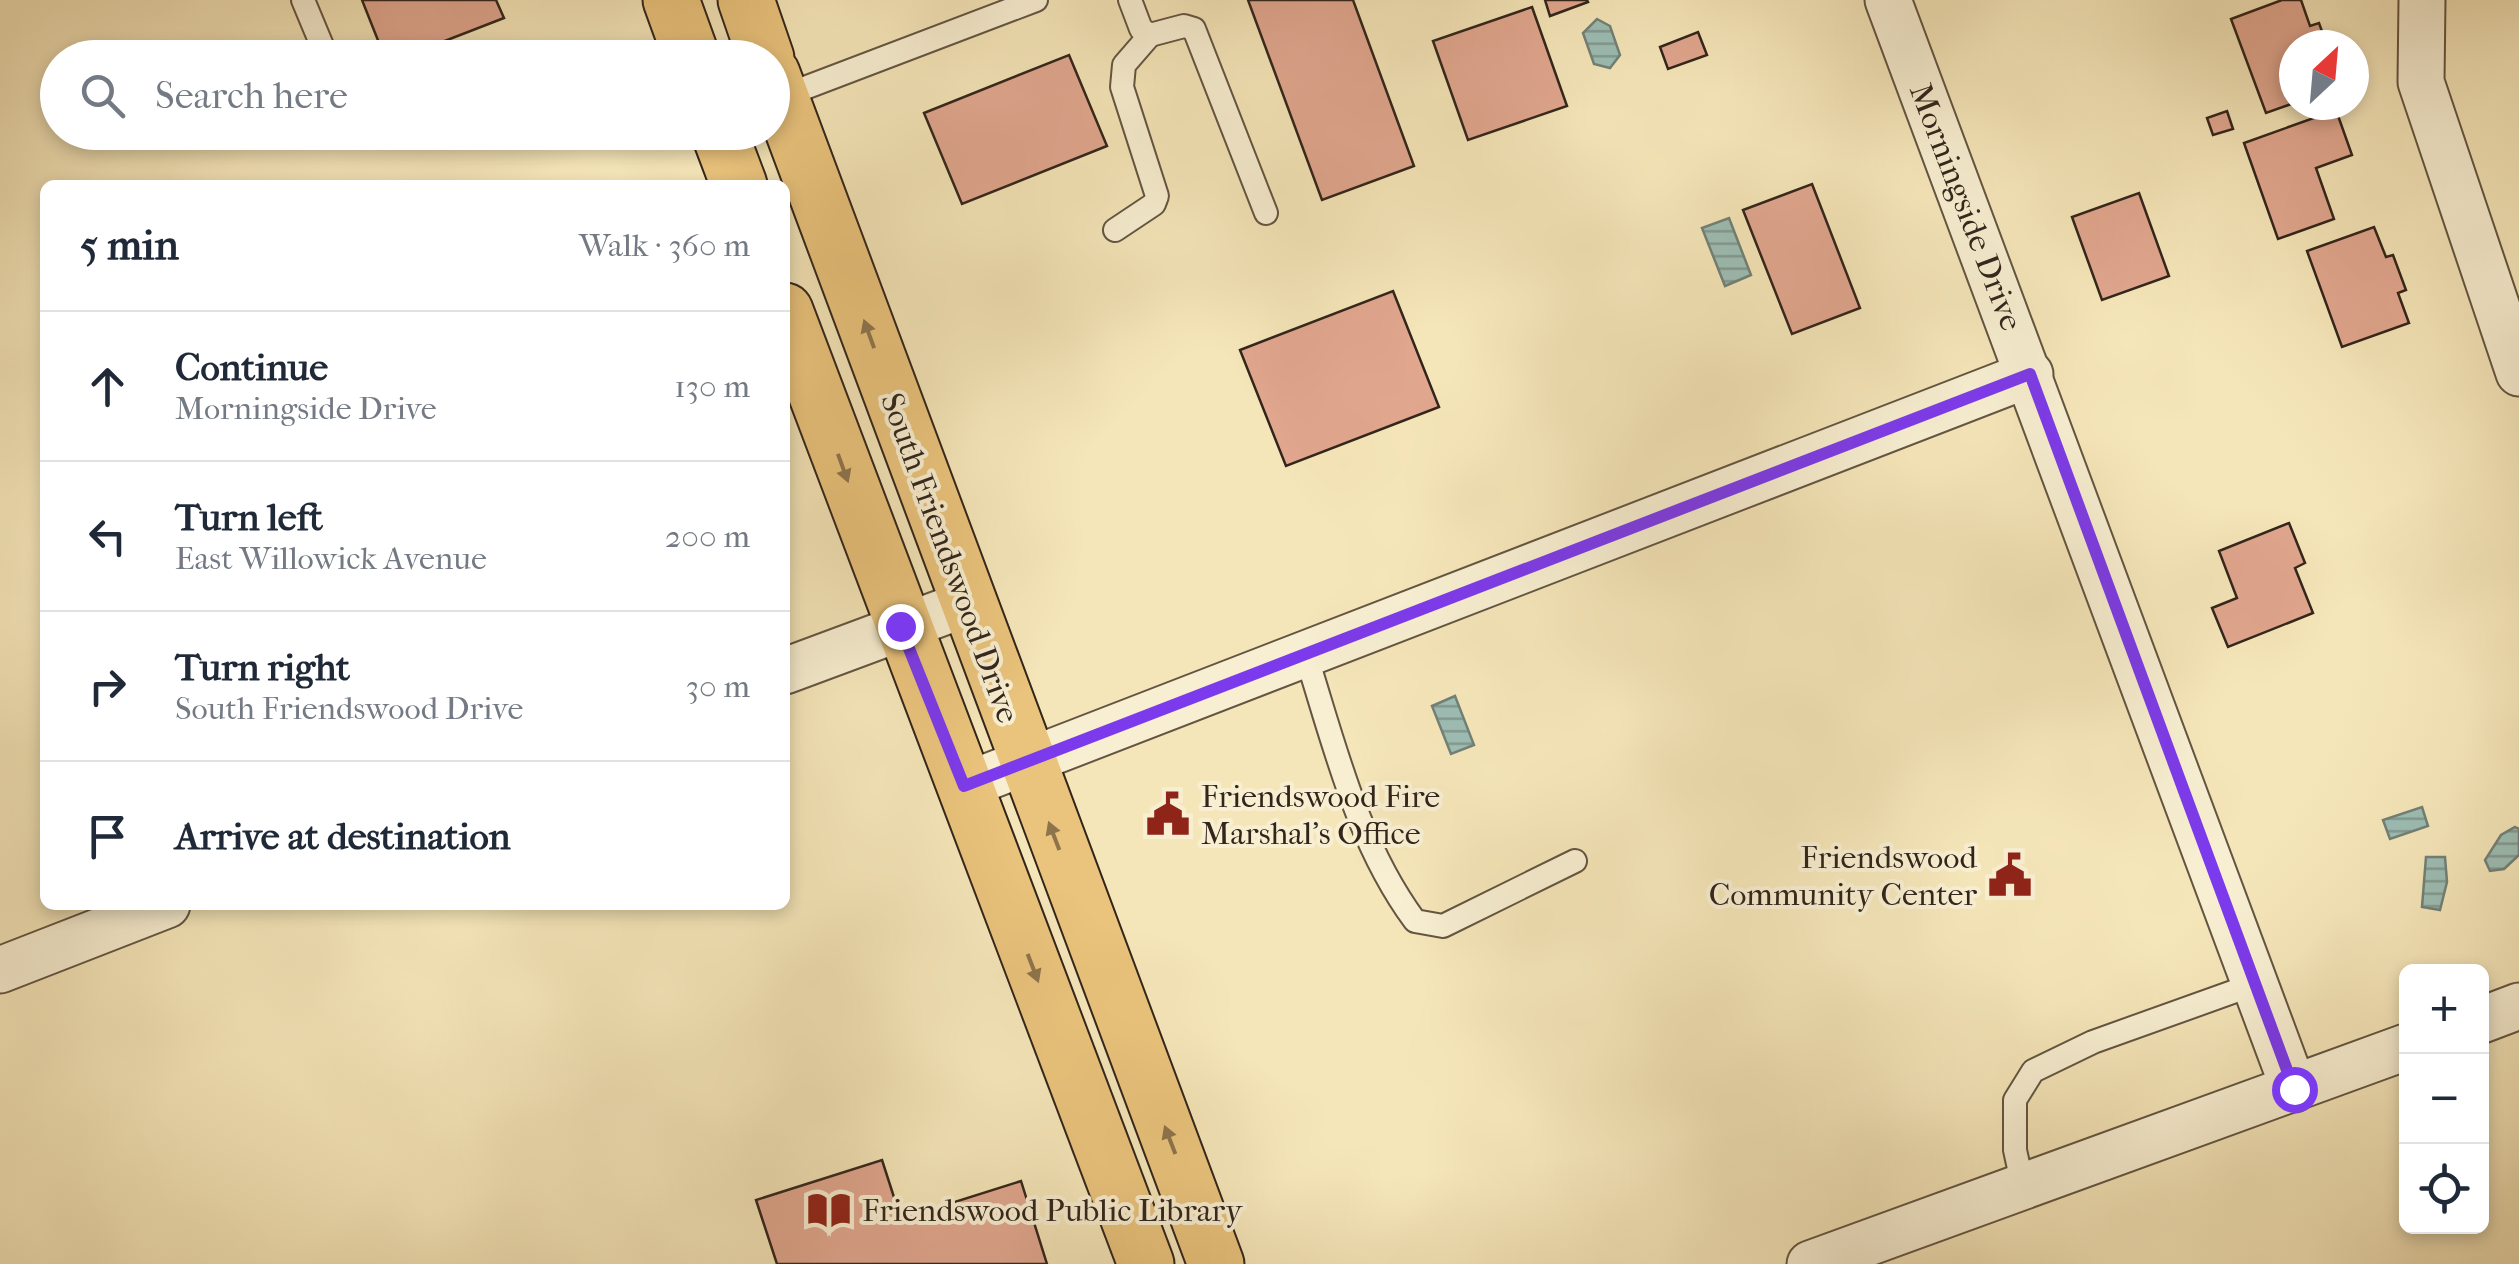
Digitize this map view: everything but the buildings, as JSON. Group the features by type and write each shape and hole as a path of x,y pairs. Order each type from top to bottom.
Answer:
{"main road":[{"path":"671,0 685,40"},
{"name":"South Friendswood Drive","path":"746,0 760,40"},
{"name":"South Friendswood Drive","path":"790,122 1025,762 1216,1264"},
{"path":"726,150 737,180"},
{"name":"South Friendswood Drive","path":"790,325 900,626 1146,1264"}],"street":[{"name":"Morningside Drive","path":"1888,0 2294,1089"},
{"path":"2422,0 2421,82 2519,373"},
{"path":"964,786 2030,374"},
{"path":"790,668 968,602"},
{"path":"0,970 154,910"},
{"path":"2489,1017 2519,1006"},
{"path":"1810,1264 2399,1051"}],"lane":[{"path":"302,0 320,40"},
{"path":"790,71 1036,0"},
{"path":"1130,0 1142,29 1150,35"},
{"path":"1115,230 1154,204 1158,196 1122,88 1124,64 1150,35 1184,26 1194,29 1266,213"},
{"path":"1306,652 1363,829 1394,893 1416,921 1443,926 1575,860"},
{"path":"2022,1187 2015,1150 2015,1100 2033,1071 2093,1042 2255,984"}],"water":[{"path":"1597,19 1610,26 1620,55 1610,68 1594,64 1583,33"},
{"path":"1729,218 1751,275 1725,286 1702,228"},
{"path":"1455,696 1474,745 1451,754 1432,706"},
{"path":"2422,807 2428,826 2390,839 2383,820"},
{"path":"2515,827 2519,829 2519,855 2504,869 2490,871 2485,860 2501,835"},
{"path":"2426,857 2445,857 2447,882 2440,910 2422,907"}],"place":[{"name":"Friendswood Fire Marshal's Office","path":"1168,814"},
{"name":"Friendswood Community Center","path":"2010,875"},
{"name":"Friendswood Public Library","path":"829,1210"}],"route":[{"path":"900,626 964,786 1467,588 2030,374 2294,1089"}]}
